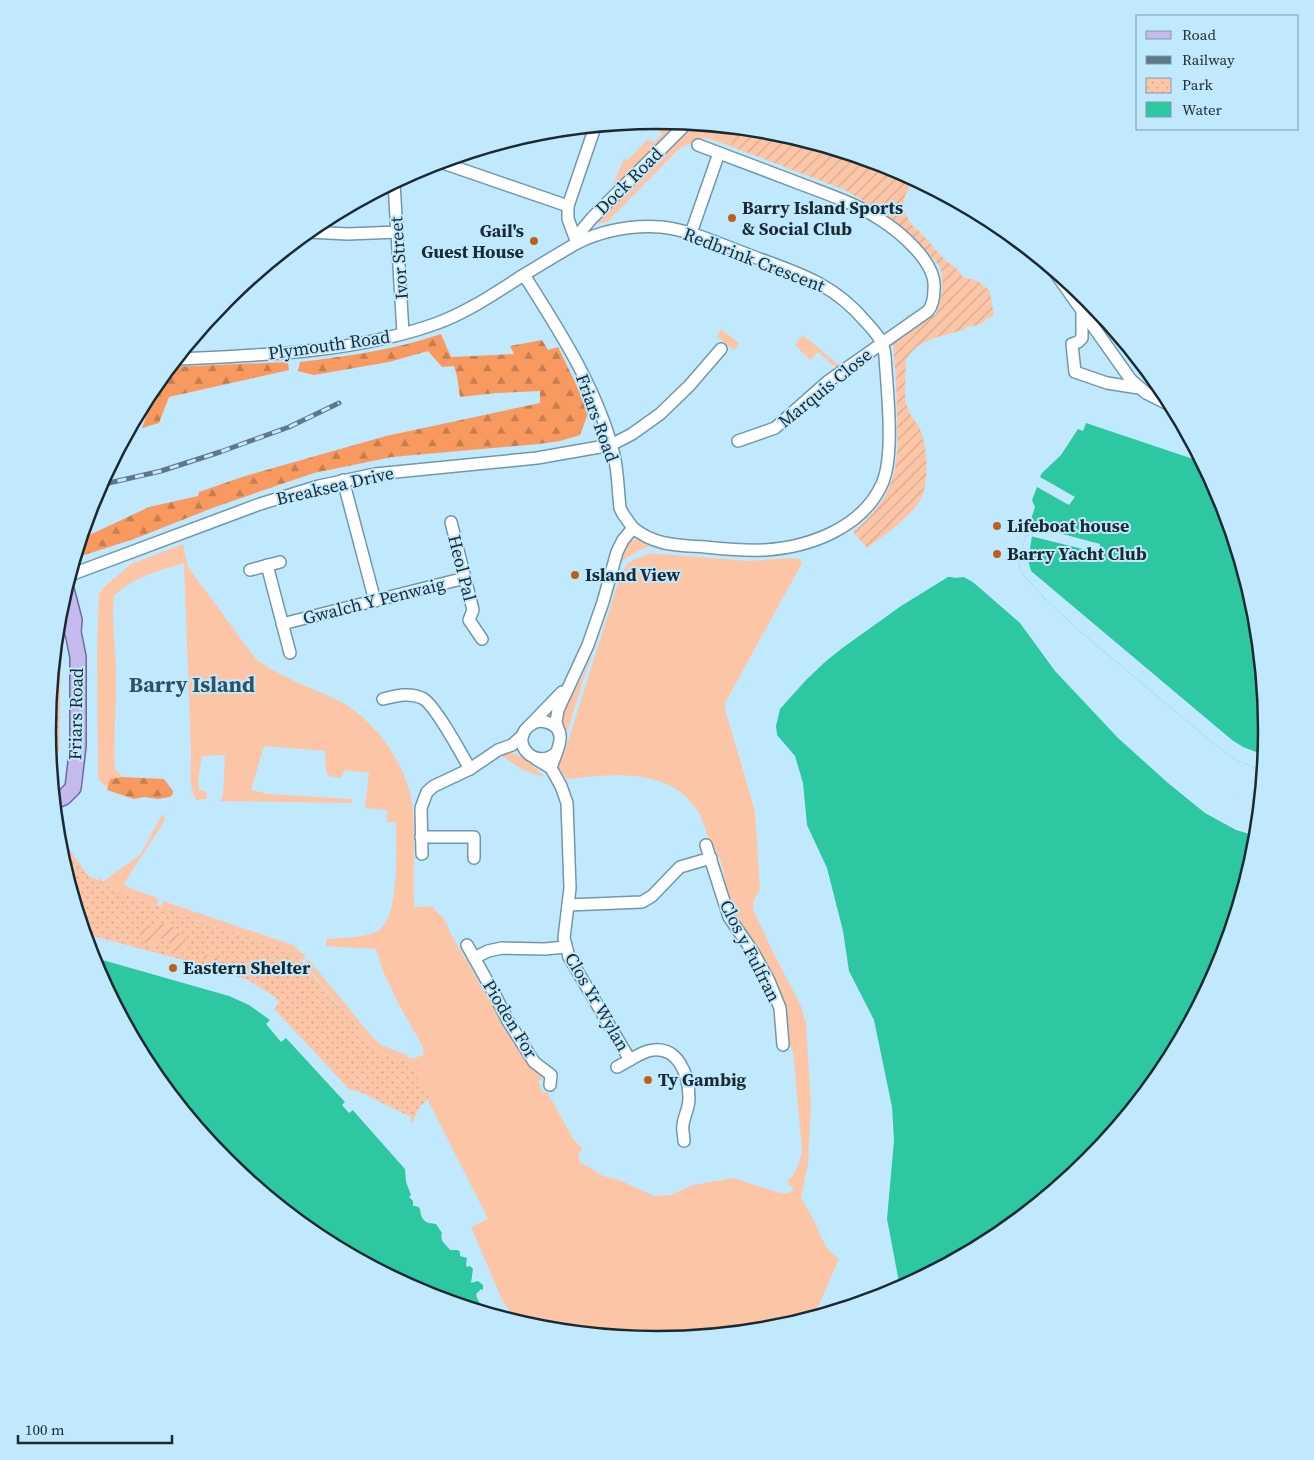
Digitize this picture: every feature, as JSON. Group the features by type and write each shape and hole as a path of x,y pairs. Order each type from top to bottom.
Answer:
{"main road":[{"name":"Friars Road","path":"67,620 74,620 70,605"},
{"name":"Friars Road","path":"60,798 73,788 78,746 78,657 66,625"}],"street":[{"name":"Dock Road","path":"577,243 582,230 592,218 682,130"},
{"path":"577,243 568,219 568,206 593,133"},
{"name":"Marquis Close","path":"698,145 866,211 896,232 926,261 934,281 930,308 827,382 775,428 738,441"},
{"path":"691,233 719,153"},
{"path":"451,166 568,206"},
{"name":"Ivor Street","path":"394,189 403,333"},
{"name":"Redbrink Crescent","path":"577,243 607,230 630,227 662,227 691,233 823,284 854,308 882,342"},
{"path":"319,233 348,234 397,232"},
{"name":"Plymouth Road","path":"184,359 312,351 345,346 436,324 466,310 577,243"},
{"name":"Friars Road","path":"524,275 572,352 600,412 616,465 620,508 633,528"},
{"path":"1070,294 1131,380 1139,388 1160,401"},
{"path":"1082,311 1082,338 1072,344 1075,372 1107,383 1139,388"},
{"path":"523,735 522,741 528,754 551,768 560,744 556,722 557,713 598,617 617,552 623,540 633,528 643,536 660,542 759,550 797,546 826,535 847,524 861,513 878,492 884,480 888,464 885,356 882,342"},
{"name":"Breaksea Drive","path":"78,572 301,490 343,480 403,470 537,458 611,445 632,434 660,414 689,386 721,349"},
{"path":"343,480 375,601"},
{"name":"Heol Pal","path":"451,522 472,610 469,620 482,639"},
{"path":"250,570 280,562"},
{"path":"267,566 290,653"},
{"name":"Gwalch Y Penwaig","path":"282,624 465,578"},
{"path":"422,854 421,808 427,792 441,782 470,769 498,750 512,745 572,679"},
{"path":"383,699 399,696 415,696 424,699 438,717 470,769"},
{"path":"530,725 544,722 552,725 559,732"},
{"path":"512,745 525,750"},
{"path":"536,759 545,759 556,753"},
{"name":"Clos Yr Wylan","path":"551,768 561,786 567,803 570,888 564,930 565,947 568,957 630,1060"},
{"path":"421,837 474,837 474,858"},
{"name":"Clos y Fulfran","path":"706,845 729,916 753,952 769,981 780,1008 783,1045"},
{"path":"568,905 642,902 652,896 680,868 711,858"},
{"name":"Pioden For","path":"467,945 508,1021 534,1062 554,1077"},
{"name":"Pioden For","path":"474,958 488,951 502,948 545,949 565,947"},
{"name":"Clos Yr Wylan","path":"617,1067 647,1051 669,1052 677,1058 684,1070 688,1085 689,1100 683,1126 684,1141"}],"green space":[{"path":"653,129 672,130 616,187 613,184 624,159 628,160 647,140 655,142 663,133"},
{"path":"685,130 735,134 730,146 704,137 681,147 607,222 594,224"},
{"path":"735,134 774,141 850,161 909,185 903,209 911,224 963,277 978,281 990,291 994,316 986,319 982,324 939,336 923,343 906,360 906,402 908,411 921,430 926,451 926,481 917,505 894,528 867,548 853,532 879,506 887,493 896,465 897,432 893,344 936,314 942,291 940,268 928,253 889,218 845,190 730,146"},
{"path":"721,329 739,343 734,350 717,337"},
{"path":"441,334 451,357 514,354 510,346 542,340 548,350 558,347 589,411 580,435 560,441 539,444 392,457 314,473 215,507 134,539 83,556 89,535 149,507 198,496 199,492 245,476 386,436 540,403 540,391 460,397 454,366 442,367 428,351 389,362 314,375 298,371 300,362 354,355 424,340"},
{"path":"803,335 839,365 834,366 818,352 810,360 795,345"},
{"path":"288,362 289,370 169,397 159,423 142,428 149,410 157,396 178,367"},
{"path":"632,540 652,546 635,553 620,563 625,546"},
{"path":"183,544 188,567 255,658 286,677 343,703 369,723 380,736 399,764 411,795 414,835 414,907 434,906 434,910 443,917 453,938 492,1004 496,1007 505,1027 527,1062 543,1079 538,1081 543,1094 547,1092 574,1140 583,1149 578,1153 580,1162 603,1176 619,1180 654,1196 671,1195 693,1185 733,1178 780,1193 788,1193 794,1190 787,1181 799,1164 802,1151 793,1051 786,1037 786,1028 730,903 721,862 713,844 710,844 700,815 688,799 674,788 658,781 641,777 622,775 567,779 559,768 559,763 565,751 621,573 629,562 650,553 749,561 800,559 802,563 725,703 725,709 755,811 760,889 754,900 753,909 801,1006 806,1023 811,1106 808,1164 801,1198 824,1242 839,1259 817,1308 735,1326 657,1331 579,1326 511,1312 502,1300 471,1227 488,1219 428,1100 431,1097 411,1068 413,1066 409,1059 424,1055 422,1045 398,1003 382,969 376,949 326,946 326,939 368,935 379,930 386,922 391,911 394,896 396,822 387,822 387,810 365,808 369,773 345,770 341,778 329,776 326,771 325,751 264,746 251,790 268,794 352,799 352,803 220,801 223,796 225,755 202,756 198,779 199,790 203,790 207,794 207,799 196,800 193,795 190,777 191,752 184,563 138,579 121,589 114,596 113,615 116,663 115,769 123,777 110,779 107,790 107,787 99,780 97,652 99,594 105,586 131,564"},
{"path":"592,653 564,741 560,726 563,710 580,681"},
{"path":"61,656 61,657 59,752 57,752 56,730"},
{"path":"511,752 525,759 544,777 523,770 502,756"},
{"path":"123,777 164,779 173,791 173,794 170,797 158,799 144,797 134,799 107,790 110,779"},
{"path":"163,813 165,820 123,885 159,899 157,905 105,886 102,882 140,855"},
{"path":"69,850 89,877 95,878 98,881 99,876 105,886 295,954 350,1020 355,1023 374,1049 397,1060 409,1059 414,1066 411,1068 431,1097 420,1106 412,1123 410,1122 411,1117 358,1091 350,1090 274,1009 279,1002 275,997 248,980 191,962 93,936 77,885"},
{"path":"163,901 293,945 306,957 302,961 295,954 285,949 161,907"},
{"path":"160,923 173,927 190,944 191,948 181,953 175,953 171,948 169,949 169,942 166,939 159,939 155,944 148,945 142,942 140,935 144,929"},
{"path":"199,951 208,956 211,953 217,953 220,958 219,961 214,965 210,964 211,962 195,955"},
{"path":"309,960 374,1039 383,1046 407,1055 409,1059 397,1060 374,1049 355,1023 350,1020 304,963"}],"water":[{"path":"1086,423 1193,459 1196,464 1226,537 1246,613 1253,652 1256,691 1258,730 1256,768 1234,759 1212,742 1083,634 1044,598 1020,571 1019,560 1026,535 1099,553 1100,544 1029,525 1035,507 1032,500 1037,487 1069,505 1075,497 1040,477 1061,455 1078,429 1083,431"},
{"path":"948,577 964,577 973,582 1196,772 1253,802 1237,885 1226,923 1212,960 1196,996 1177,1030 1157,1064 1134,1096 1082,1155 1023,1207 991,1230 957,1250 899,1280 887,1219 894,1140 892,1107 874,1020 849,971 843,931 827,868 807,825 803,783 795,756 777,735 776,726 780,709 806,680 841,649 901,606"},
{"path":"102,960 229,996 249,1005 270,1020 266,1024 281,1042 286,1038 345,1102 342,1105 349,1113 353,1110 405,1169 406,1182 411,1195 409,1197 413,1201 413,1206 419,1207 422,1218 425,1221 436,1224 442,1233 442,1240 450,1250 458,1250 460,1256 467,1258 467,1267 470,1266 473,1269 471,1283 478,1281 483,1285 483,1290 481,1289 476,1294 480,1304 427,1285 391,1269 323,1230 261,1182 205,1126 157,1064 118,996"}],"pier":[{"path":"1026,535 1032,536 1028,560 1031,571 1232,740 1257,752 1256,768 1234,759 1212,742 1083,634 1044,598 1020,571 1019,560"},
{"path":"945,575 964,575 975,580 1198,770 1239,794 1254,800 1248,834 1236,830 1205,813 1168,783 1118,738 1055,671 1020,623 973,582 964,577 955,578"},
{"path":"285,1036 348,1102 347,1104"},
{"path":"351,1108 408,1168 408,1172"}],"railway":[{"path":"110,483 161,471 220,452 289,427 339,403"}],"place":[{"name":"Barry Island Sports & Social Club","path":"732,218"},
{"name":"Gail's Guest House","path":"534,241"},
{"name":"Lifeboat house","path":"997,526"},
{"name":"Barry Yacht Club","path":"997,554"},
{"name":"Island View","path":"575,575"},
{"name":"Eastern Shelter","path":"173,968"},
{"name":"Ty Gambig","path":"648,1080"}],"district":[{"name":"Barry Island","path":"192,684"}]}
